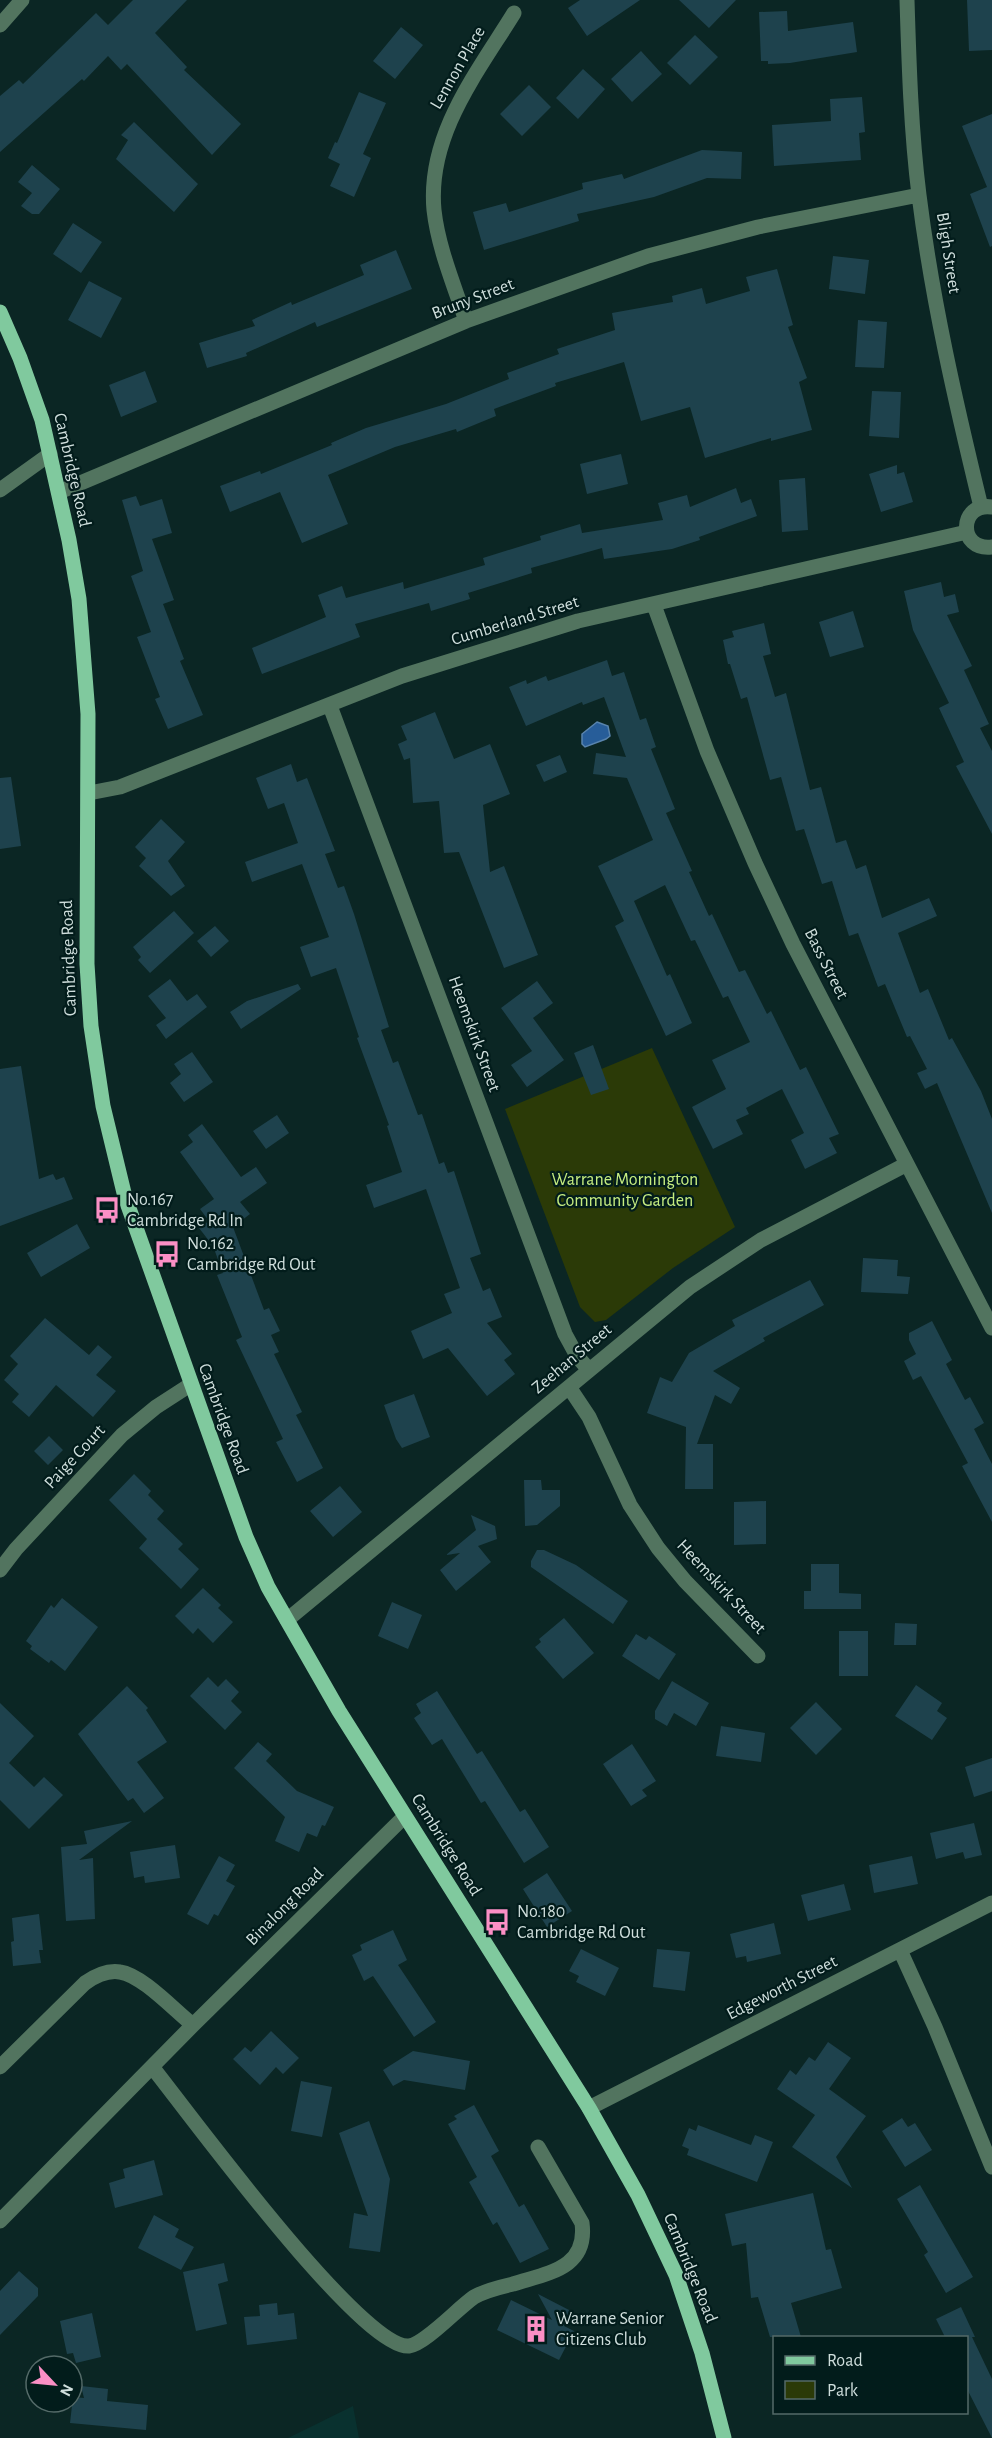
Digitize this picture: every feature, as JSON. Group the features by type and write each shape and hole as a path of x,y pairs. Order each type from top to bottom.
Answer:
{"main road":[{"name":"Cambridge Road","path":"0,312 20,358 42,420 59,492 77,589 85,660 89,793 87,964 91,1026 109,1139 124,1197 246,1537 286,1620 404,1817 588,2108 638,2195 676,2275 702,2353 724,2438"}],"street":[{"path":"0,25 22,0"},
{"name":"Bligh Street","path":"907,0 909,72 919,195 955,402 986,507"},
{"name":"Lennon Place","path":"466,321 440,241 434,210 434,184 438,156 445,130 458,104 514,13"},
{"name":"Bruny Street","path":"59,492 466,321 648,256 795,218 919,195"},
{"path":"0,490 50,454"},
{"path":"986,507 971,514 967,532 974,543 985,548 992,548"},
{"name":"Cumberland Street","path":"89,793 120,787 402,676 578,621 967,532"},
{"name":"Bass Street","path":"654,605 707,751 755,863 803,963 992,1328"},
{"name":"Heemskirk Street","path":"330,706 565,1334 577,1356 589,1370"},
{"name":"Zeehan Street","path":"286,1620 690,1287 761,1240 907,1164"},
{"name":"Paige Court","path":"0,1570 122,1435 156,1407 190,1385"},
{"name":"Heemskirk Street","path":"569,1388 589,1417 630,1505 658,1548 685,1581 758,1656"},
{"name":"Binalong Road","path":"0,2221 153,2068 192,2025 404,1817"},
{"name":"Edgeworth Street","path":"588,2108 992,1903"},
{"path":"900,1950 935,2027 992,2167"},
{"path":"0,2067 85,1983 94,1977 113,1971 122,1972 140,1981 192,2025"},
{"path":"153,2068 304,2259 378,2333 401,2345 411,2346 419,2343 474,2297 558,2270 576,2256 584,2237 582,2223 538,2146"}],"shaded area":[{"path":"353,2406 359,2438 288,2438"}],"green space":[{"name":"Warrane Mornington Community Garden","path":"652,1048 735,1227 673,1268 606,1320 595,1322 580,1307 505,1109"}],"water":[{"path":"597,722 608,726 610,736 585,747 582,744 582,734"}],"building":[{"path":"133,0 187,0 155,33 187,67 184,70 241,124 212,155 127,64 121,70 108,56 84,81 82,79 0,152 0,96 19,80 23,84 96,13 108,25"},
{"path":"580,0 640,0 587,36 568,8"},
{"path":"679,0 736,0 709,28"},
{"path":"967,0 992,0 992,50 969,51"},
{"path":"787,11 788,31 853,22 857,52 790,63 768,64 768,61 761,61 759,12"},
{"path":"401,27 423,45 395,79 373,61"},
{"path":"695,35 718,57 690,85 667,63"},
{"path":"641,51 662,74 632,102 611,79"},
{"path":"583,69 605,89 578,119 556,98"},
{"path":"529,85 551,107 522,136 500,114"},
{"path":"359,92 386,103 363,154 371,158 354,197 330,186 340,164 328,158"},
{"path":"862,97 865,132 859,133 861,160 774,166 772,125 831,121 830,99"},
{"path":"992,114 992,246 990,247 970,194 987,187 962,126"},
{"path":"134,122 198,184 174,212 116,159 128,140 121,135"},
{"path":"702,150 742,152 741,179 707,178 654,197 577,214 579,221 484,250 473,212 506,203 509,212 583,189 582,183 622,174 624,179"},
{"path":"32,165 60,189 39,214 32,214 21,206 32,193 18,182"},
{"path":"73,223 102,242 81,273 53,254"},
{"path":"396,250 412,289 317,327 315,322 246,353 247,356 207,368 199,343 255,326 252,320 291,302 292,305 364,275 360,265"},
{"path":"833,256 869,260 865,294 829,289"},
{"path":"777,269 793,325 788,327 807,378 799,382 812,430 771,441 771,438 705,458 690,407 641,421 624,362 555,383 556,386 494,409 496,416 457,432 456,429 395,447 328,475 348,524 302,543 280,492 230,512 220,486 260,471 261,474 332,445 331,443 366,428 446,404 509,379 507,373 559,354 557,349 615,330 612,313 673,302 672,296 702,288 706,304 750,291 746,277"},
{"path":"89,281 122,298 101,338 68,320"},
{"path":"858,320 887,322 884,368 855,367"},
{"path":"145,371 157,402 121,417 109,385"},
{"path":"872,391 901,392 899,438 869,436"},
{"path":"621,454 628,484 587,494 580,464"},
{"path":"897,465 897,474 904,472 913,502 881,512 869,474"},
{"path":"805,478 808,530 782,532 779,480"},
{"path":"736,488 741,503 751,499 757,516 699,537 700,540 672,549 604,559 602,548 531,568 532,573 468,593 470,599 431,611 429,603 355,624 360,637 262,674 252,648 326,617 318,595 342,586 346,598 403,582 404,589 485,565 483,558 541,540 540,536 580,524 582,533 663,520 658,503 687,495 690,507"},
{"path":"136,496 140,506 162,499 172,533 152,539 174,600 163,604 184,659 180,661 203,715 168,729 155,699 160,697 137,637 151,632 131,576 143,571 122,500"},
{"path":"941,582 944,597 955,594 959,612 947,615 972,666 964,670 989,724 980,728 992,751 992,834 956,766 964,762 939,708 949,703 913,630 904,591"},
{"path":"853,611 864,647 830,657 819,622"},
{"path":"764,623 771,654 763,656 775,697 786,693 810,790 821,787 836,843 846,840 856,869 866,865 882,918 929,898 937,916 898,933 920,993 928,989 949,1040 952,1038 981,1091 992,1119 992,1213 937,1083 925,1089 917,1073 927,1069 910,1036 907,1037 885,984 878,987 858,933 849,936 832,881 822,884 804,829 796,831 781,777 770,780 747,697 741,699 730,664 728,664 723,640 734,637 732,631"},
{"path":"607,660 612,676 624,672 640,720 646,718 656,747 651,749 675,809 666,813 709,916 712,914 739,972 745,970 767,1014 771,1011 800,1070 806,1067 839,1134 829,1138 837,1153 805,1169 791,1140 804,1133 782,1089 746,1108 749,1114 736,1120 743,1134 713,1149 692,1107 726,1089 712,1060 750,1042 728,996 723,998 695,940 691,941 665,885 634,901 667,976 670,974 692,1023 666,1036 615,926 624,921 598,866 653,840 627,778 593,774 596,753 626,757 604,697 583,705 582,702 526,726 509,687 526,680 527,684 546,676 548,681"},
{"path":"435,712 454,759 490,744 510,794 483,805 490,872 504,866 538,955 504,968 459,852 444,853 439,801 413,803 410,758 404,760 398,744 407,740 401,726"},
{"path":"560,755 567,772 544,782 536,765"},
{"path":"291,764 297,782 307,778 335,851 325,854 338,888 344,886 354,914 389,1027 381,1030 393,1063 398,1061 418,1115 422,1114 439,1164 444,1162 448,1173 454,1171 481,1254 470,1258 483,1291 490,1288 502,1317 487,1323 512,1354 504,1360 515,1374 487,1396 448,1348 423,1359 411,1331 452,1313 444,1294 460,1288 426,1189 374,1208 366,1185 402,1172 387,1126 389,1125 357,1038 359,1037 336,968 311,977 300,947 329,937 302,864 252,882 245,862 298,843 284,803 268,809 256,778"},
{"path":"11,777 21,846 0,849 0,778"},
{"path":"161,819 185,842 168,861 185,886 171,896 139,866 146,858 135,847"},
{"path":"174,911 194,933 150,973 138,960 141,957 133,947"},
{"path":"215,926 229,941 211,957 197,941"},
{"path":"170,979 187,1001 197,994 207,1007 166,1039 156,1025 166,1018 148,996"},
{"path":"537,981 553,1003 533,1018 564,1060 527,1087 511,1065 532,1051 501,1008"},
{"path":"298,984 301,989 241,1029 230,1012 247,1001"},
{"path":"593,1045 609,1089 591,1095 574,1053"},
{"path":"192,1052 213,1082 184,1102 170,1083 181,1074 174,1064"},
{"path":"21,1066 39,1179 53,1174 56,1180 64,1177 73,1199 0,1226 0,1069"},
{"path":"277,1115 289,1133 266,1149 253,1131"},
{"path":"202,1124 241,1177 256,1167 267,1183 240,1202 250,1214 233,1227 264,1310 269,1308 280,1331 271,1335 279,1352 274,1354 302,1412 296,1415 323,1468 297,1482 276,1442 283,1439 236,1340 242,1337 217,1275 223,1273 213,1246 199,1228 209,1221 200,1209 214,1199 180,1152 193,1142 188,1135"},
{"path":"77,1224 90,1248 41,1277 27,1253"},
{"path":"863,1258 898,1260 897,1276 910,1277 908,1294 861,1292"},
{"path":"810,1280 824,1305 763,1338 765,1341 713,1371 740,1388 731,1404 715,1395 697,1444 713,1444 713,1489 685,1489 686,1427 647,1413 660,1377 672,1382 689,1353 735,1326 732,1320"},
{"path":"45,1318 89,1355 98,1345 112,1357 96,1375 116,1391 93,1417 56,1385 29,1417 12,1402 19,1394 4,1380 18,1364 10,1356"},
{"path":"932,1321 952,1360 946,1364 965,1400 970,1397 984,1423 974,1429 992,1464 992,1522 962,1466 968,1463 921,1376 913,1380 904,1361 916,1354 909,1340 909,1333"},
{"path":"414,1394 430,1437 402,1448 396,1439 384,1405"},
{"path":"49,1436 63,1450 48,1465 34,1451"},
{"path":"134,1474 151,1491 148,1495 164,1511 157,1519 183,1544 178,1549 199,1569 181,1589 139,1548 147,1539 109,1500"},
{"path":"524,1480 541,1480 542,1490 560,1490 560,1506 537,1525 525,1526"},
{"path":"340,1486 362,1512 333,1537 310,1511"},
{"path":"766,1501 766,1544 734,1545 734,1502"},
{"path":"471,1515 495,1526 497,1539 478,1546 491,1562 456,1591 440,1570 460,1553 446,1555 476,1530"},
{"path":"537,1550 544,1550 576,1565 628,1601 613,1624 531,1567 531,1561"},
{"path":"811,1564 839,1564 839,1593 861,1594 861,1609 804,1609 804,1591 811,1591"},
{"path":"203,1588 221,1605 218,1608 233,1622 213,1643 198,1628 193,1634 175,1616"},
{"path":"62,1598 98,1627 65,1671 51,1660 49,1663 30,1649 32,1646 26,1641 51,1605 54,1608"},
{"path":"392,1602 422,1615 408,1649 378,1636"},
{"path":"564,1618 594,1653 563,1679 535,1647 541,1642 539,1639"},
{"path":"895,1623 917,1624 916,1645 894,1645"},
{"path":"839,1631 868,1631 868,1676 839,1676"},
{"path":"636,1634 646,1640 649,1636 676,1654 659,1680 622,1656"},
{"path":"208,1677 218,1687 226,1679 239,1692 231,1701 242,1712 225,1730 190,1696"},
{"path":"672,1681 709,1703 696,1726 674,1713 667,1726 655,1719 655,1711"},
{"path":"916,1685 942,1703 937,1711 947,1718 932,1740 895,1716"},
{"path":"127,1686 148,1708 146,1710 167,1742 137,1762 164,1798 144,1813 133,1798 128,1801 78,1734"},
{"path":"437,1691 477,1754 482,1751 520,1812 525,1809 549,1847 524,1863 485,1801 481,1803 442,1739 432,1745 414,1718 421,1713 416,1704"},
{"path":"816,1702 842,1729 816,1755 790,1728"},
{"path":"0,1703 34,1736 9,1763 34,1787 44,1777 63,1795 29,1829 0,1800"},
{"path":"721,1726 765,1733 761,1762 716,1756"},
{"path":"258,1742 272,1754 266,1761 297,1791 334,1807 317,1837 307,1833 299,1852 275,1841 285,1817 234,1768"},
{"path":"632,1744 656,1781 642,1790 647,1796 631,1806 603,1764"},
{"path":"992,1758 992,1791 974,1797 965,1767"},
{"path":"132,1821 79,1860 93,1858 95,1919 66,1921 61,1847 87,1844 84,1831"},
{"path":"974,1823 982,1855 965,1859 963,1852 936,1859 930,1833"},
{"path":"175,1845 180,1878 145,1883 144,1876 134,1878 130,1852"},
{"path":"219,1856 235,1865 226,1881 235,1886 218,1916 214,1914 208,1925 187,1914"},
{"path":"912,1856 918,1884 874,1893 869,1865"},
{"path":"547,1873 572,1911 547,1927 523,1889"},
{"path":"844,1884 851,1910 808,1921 801,1895"},
{"path":"39,1914 43,1950 39,1950 41,1963 13,1966 12,1918"},
{"path":"774,1923 781,1954 747,1962 746,1956 736,1958 730,1934"},
{"path":"393,1930 407,1960 398,1965 436,2022 414,2037 373,1976 364,1981 352,1955 362,1950 360,1945"},
{"path":"581,1949 619,1968 605,1996 576,1982 579,1976 569,1971"},
{"path":"657,1949 690,1952 685,1991 653,1987"},
{"path":"271,2031 299,2058 283,2074 276,2067 260,2085 233,2059 245,2047 251,2052"},
{"path":"828,2042 851,2058 829,2089 866,2116 836,2157 852,2188 792,2147 815,2115 777,2089 790,2070 796,2075 809,2057 815,2061"},
{"path":"413,2051 470,2061 465,2090 404,2080 393,2086 383,2070"},
{"path":"301,2081 332,2087 322,2137 291,2131"},
{"path":"474,2105 499,2151 491,2156 519,2207 524,2204 549,2249 520,2263 497,2222 493,2225 469,2182 477,2177 448,2124 457,2119 454,2116"},
{"path":"902,2118 908,2127 915,2123 932,2150 905,2167 882,2131"},
{"path":"369,2121 390,2179 380,2252 349,2248 354,2213 368,2216 339,2133"},
{"path":"698,2125 751,2145 755,2135 773,2142 757,2182 687,2155 689,2149 682,2146 689,2128 696,2131"},
{"path":"154,2160 163,2195 115,2208 109,2183 125,2178 123,2169"},
{"path":"920,2185 973,2277 946,2293 924,2255 928,2252 897,2199"},
{"path":"813,2193 826,2250 831,2249 842,2288 791,2303 801,2336 770,2337 758,2297 751,2298 746,2243 732,2246 725,2214"},
{"path":"154,2215 179,2229 175,2237 194,2247 181,2270 138,2248"},
{"path":"224,2263 228,2281 218,2284 227,2324 196,2331 183,2272"},
{"path":"19,2271 38,2288 38,2296 0,2335 0,2291"},
{"name":"Warrane Senior Citizens Club","path":"538,2294 571,2311 564,2326 574,2331 559,2360 497,2330 511,2300 552,2320"},
{"path":"277,2303 278,2315 294,2313 297,2339 247,2345 244,2317 260,2316 259,2305"},
{"path":"961,2307 992,2379 992,2438 968,2391 968,2336 944,2336 936,2319"},
{"path":"92,2313 101,2357 84,2361 84,2354 67,2354 60,2321"},
{"path":"84,2386 108,2389 107,2401 148,2405 146,2430 70,2423 71,2414 84,2414"}],"place":[{"name":"No.167 Cambridge Rd In","path":"107,1210"},
{"name":"No.162 Cambridge Rd Out","path":"167,1254"},
{"name":"No.180 Cambridge Rd Out","path":"497,1922"},
{"name":"Warrane Senior Citizens Club","path":"536,2329"}]}
